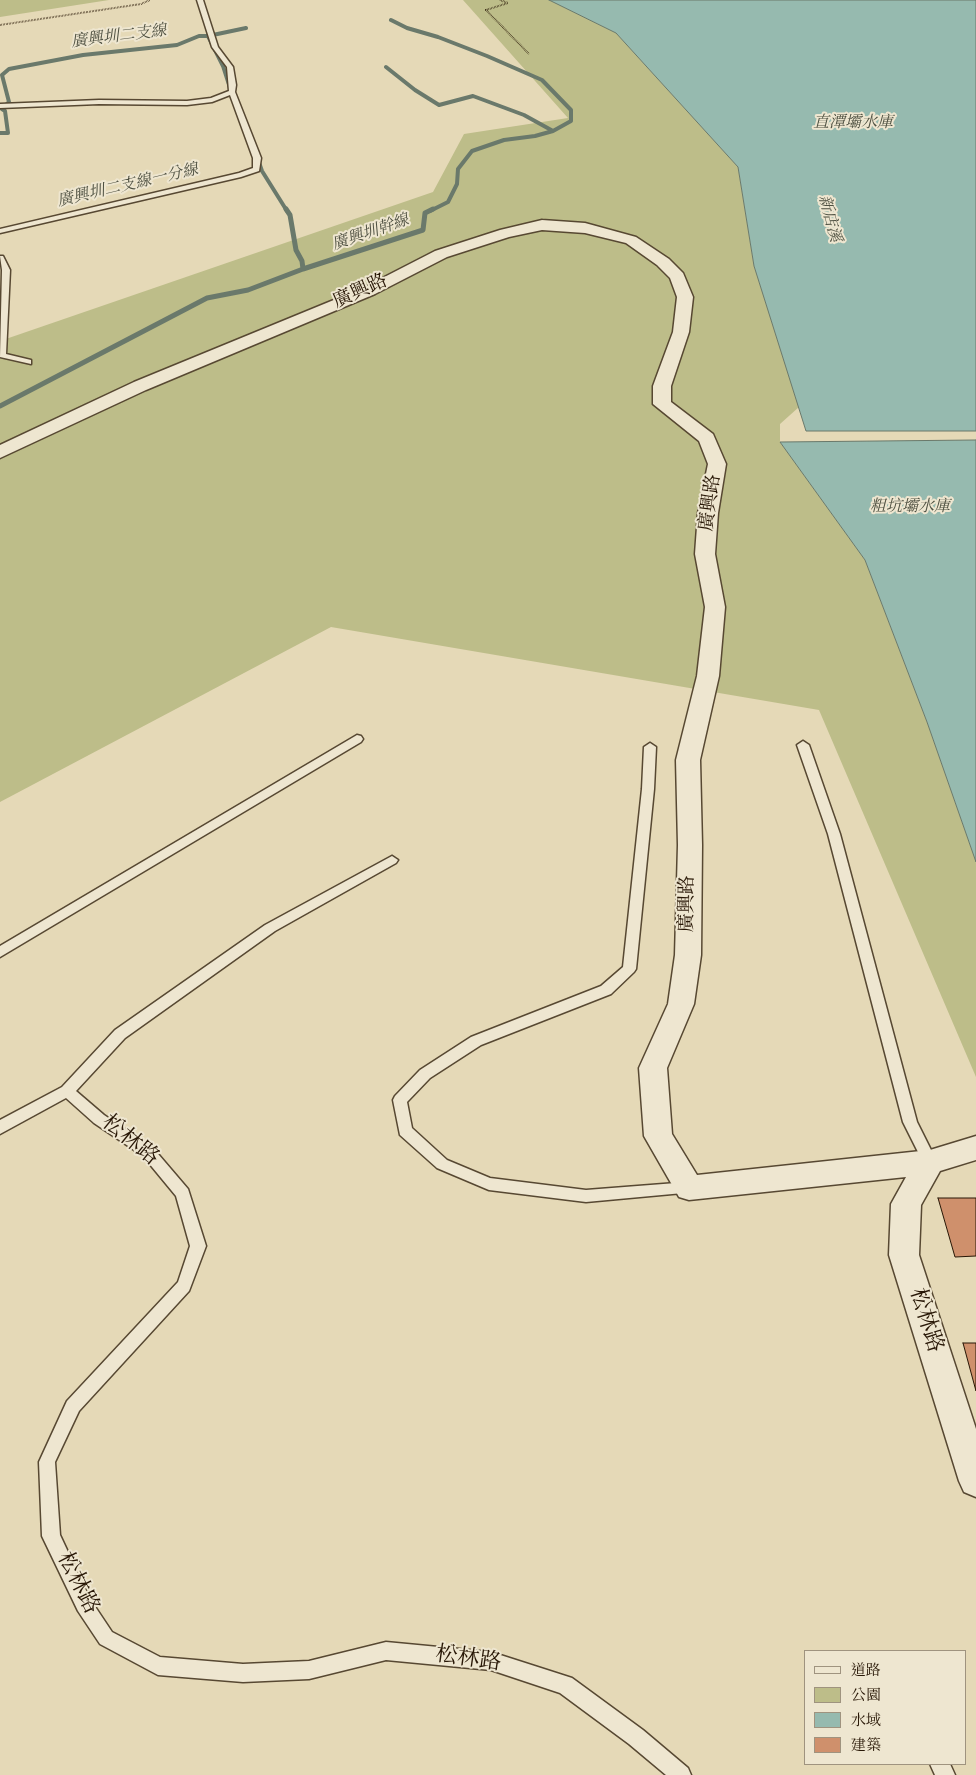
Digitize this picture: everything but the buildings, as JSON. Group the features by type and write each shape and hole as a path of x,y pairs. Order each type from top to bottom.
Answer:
{"street":[{"name":"廣興路","path":"0,452 140,386 369,291 441,254 506,233 542,225 585,228 631,240 663,262 677,276 685,297 681,332 662,386 662,404 707,438 717,464 708,512 705,554 715,607 709,666 688,760 690,845 688,955 682,1004 653,1068 658,1136 689,1188"},
{"path":"689,1188 930,1162 976,1148"},
{"name":"松林路","path":"930,1162 906,1204 904,1255 976,1481"}],"lane":[{"path":"0,231 241,175 256,169 257,158 232,92 233,85 230,67 215,47 200,0"},
{"path":"0,106 99,102 187,103 212,100 232,92"},
{"path":"0,258 6,270 2,355 28,362"},
{"path":"0,952 357,739"},
{"path":"803,745 834,834 910,1122 930,1162"},
{"path":"650,747 648,799 629,969 606,990 476,1041 425,1074 400,1100 405,1131 442,1164 489,1184 586,1196 689,1188"},
{"path":"0,1128 7,1122 67,1090 120,1034 270,928 392,860"},
{"name":"松林路","path":"67,1090 99,1119 148,1152 183,1193 198,1246 184,1286 73,1406 47,1462 52,1536 84,1605 106,1638 158,1666 243,1673 309,1670 386,1651 491,1661 565,1685 636,1737 681,1775"}],"path":[{"path":"0,25 141,4 150,0"},
{"path":"500,0 508,3 486,10 529,54"}],"green space":[{"path":"0,0 109,0 0,17"},
{"path":"463,0 549,0 616,33 738,167 754,266 799,407 780,424 780,442 865,560 927,722 976,862 976,1077 819,710 331,627 0,802 0,341 433,192 464,134 568,118"}],"water":[{"name":"直潭壩水庫","path":"549,0 976,0 976,431 806,431 754,266 738,167 616,33"},
{"name":"粗坑壩水庫","path":"976,440 976,862 927,722 865,560 780,442"}],"waterway":[{"name":"廣興圳幹線","path":"391,20 407,28 438,37 487,56 542,80 571,110 571,121 553,131"},
{"path":"208,36 246,28"},
{"name":"廣興圳二支線","path":"0,133 8,133 5,111 2,109 9,102 2,75 9,69 83,55 177,45 199,36 208,36"},
{"name":"廣興圳二支線","path":"208,36 223,66 231,91"},
{"path":"386,67 415,90 439,105 473,96 524,115 553,131"},
{"name":"廣興圳幹線","path":"430,211 448,202 457,184 458,169 472,151 504,140 535,136 553,131"},
{"name":"廣興圳二支線","path":"257,157 262,171 287,211"},
{"name":"廣興圳二支線","path":"286,209 290,215 296,250 302,261 303,269"},
{"name":"廣興圳幹線","path":"303,269 423,230 425,213 433,209"},
{"name":"廣興圳幹線","path":"0,406 207,298 248,290 303,269"}],"water label":[{"name":"廣興圳二支線一分線","path":"128,187"},
{"name":"新店溪","path":"828,219"}]}
